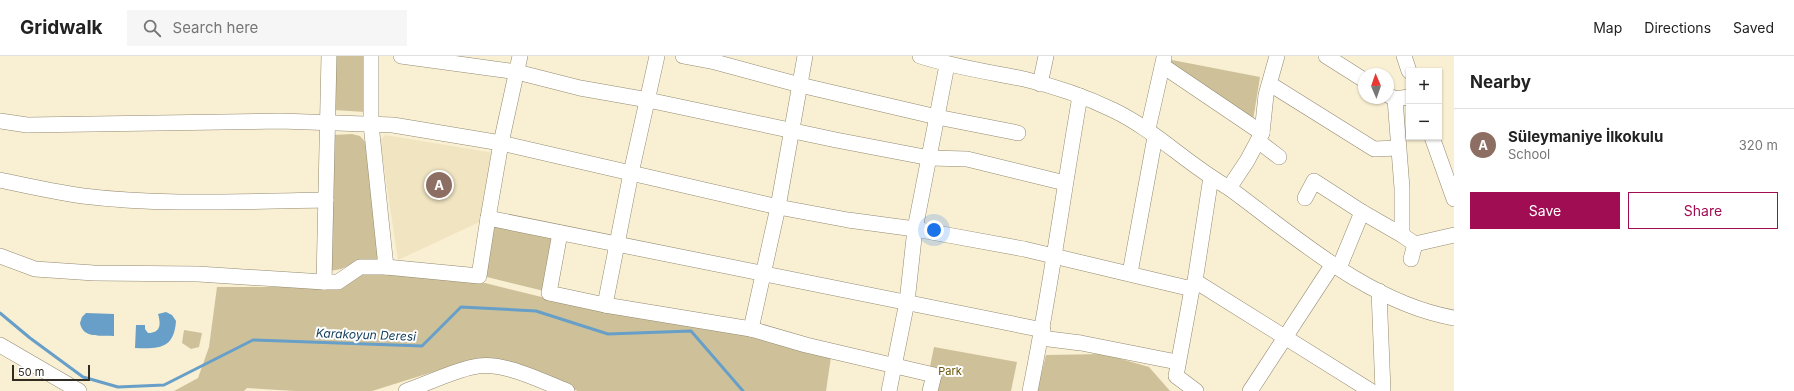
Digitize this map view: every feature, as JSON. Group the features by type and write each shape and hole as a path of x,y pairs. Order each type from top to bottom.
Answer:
{"street":[{"path":"324,282 329,56"},
{"path":"371,56 371,124 386,267"},
{"path":"401,56 517,72 580,88 648,100 792,131 930,158 967,159 1065,183"},
{"path":"0,256 35,268 94,273 198,274 338,282 360,267 386,267 479,276 500,143 520,56"},
{"path":"605,305 631,173 657,56"},
{"path":"683,56 715,62 800,85 937,117 1018,132"},
{"path":"751,329 778,207 806,56"},
{"path":"920,56 947,65 969,63 1080,96 1112,110 1152,133 1336,266 1379,291 1441,316 1454,318"},
{"path":"1040,84 1046,56"},
{"path":"1229,188 1247,161 1260,137 1266,95 1277,56"},
{"path":"1326,56 1358,76"},
{"path":"1404,56 1408,68"},
{"path":"1130,273 1163,59"},
{"path":"1163,59 1260,137 1279,157"},
{"path":"889,391 907,302 915,229 947,65"},
{"path":"1270,84 1374,148 1398,148"},
{"path":"1030,391 1042,334 1053,256 1080,96"},
{"path":"1397,97 1398,148 1402,188 1402,235"},
{"path":"0,121 27,125 280,121 371,124 393,125 500,143 778,207 848,220 915,229 1024,249 1130,273 1193,285 1286,337 1371,391"},
{"path":"1433,140 1454,199"},
{"path":"1196,391 1176,376 1211,177"},
{"path":"0,180 42,190 85,196 178,202 326,200"},
{"path":"1305,198 1314,181 1415,244 1454,236"},
{"path":"1250,391 1336,266 1362,212"},
{"path":"488,218 907,302 1081,343 1178,362"},
{"path":"560,232 549,293 605,305 751,329 806,345 934,375 930,391"},
{"path":"1410,260 1415,244"},
{"path":"1379,291 1383,391"},
{"path":"0,345 79,391"},
{"path":"406,391 474,367 490,367 503,368 524,374 567,391"}],"shaded area":[{"path":"385,135 494,153 488,218 398,260 380,141"}],"green space":[{"path":"334,56 366,56 365,112 334,110"},
{"path":"1172,60 1260,77 1253,120 1170,65"},
{"path":"352,134 360,136 366,143 380,259 360,261 341,269 330,271 332,135"},
{"path":"493,222 553,235 544,291 483,276"},
{"path":"360,273 402,273 473,280 562,302 720,328 831,357 826,391 578,391 506,364 468,361 372,391 295,391 247,388 244,391 174,391 198,378 209,347 217,287 340,287"},
{"path":"184,330 202,333 199,347 191,349 182,343"},
{"name":"Park","path":"934,347 1017,362 1011,391 925,391"},
{"path":"1104,354 1149,367 1170,391 1037,391 1046,355"}],"water":[{"path":"166,312 172,315 176,321 175,330 168,342 158,347 135,348 136,325 145,325 145,329 148,333 152,333 158,330 160,324 158,314"},
{"path":"86,313 114,314 114,336 98,336 85,332 80,323 82,317"}],"waterway":[{"name":"Karakoyun Deresi","path":"0,313 30,338 83,377 118,387 164,385 253,340 422,346 461,307 536,311 608,334 691,331 743,391"}],"place":[{"name":"Süleymaniye İlkokulu","path":"439,185"}]}
